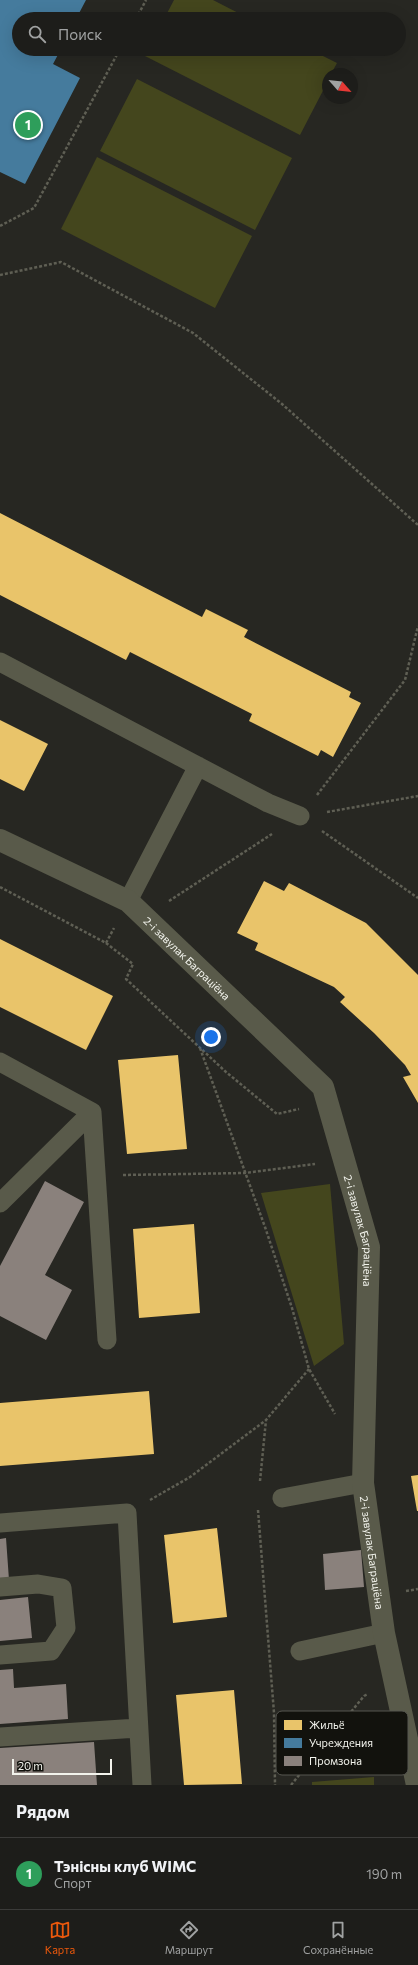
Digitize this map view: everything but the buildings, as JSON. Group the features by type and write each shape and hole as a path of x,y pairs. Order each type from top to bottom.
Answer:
{"street":[{"name":"2-і завулак Баграціёна","path":"0,840 128,901 323,1087 368,1247 363,1483 384,1633 402,1711"},
{"name":"2-і завулак Баграціёна","path":"408,1742 417,1785"}],"lane":[{"path":"0,662 268,803 300,816"},
{"path":"128,901 198,766"},
{"path":"0,1062 92,1112"},
{"path":"92,1112 107,1340"},
{"path":"0,1203 92,1112"},
{"path":"282,1498 363,1483"},
{"path":"0,1523 126,1513 142,1785"},
{"path":"0,1586 38,1584 62,1588 66,1628 51,1651 0,1655"},
{"path":"300,1652 384,1633"},
{"path":"0,1737 138,1728"}],"path":[{"path":"140,12 146,0"},
{"path":"0,226 34,208 116,56"},
{"path":"0,275 61,262 193,333 282,404 418,525"},
{"path":"164,904 300,816 405,680 418,626"},
{"path":"300,816 418,796"},
{"path":"300,816 418,898"},
{"path":"0,887 106,943 133,964 126,979 226,1072 277,1114 302,1109"},
{"path":"106,943 128,901"},
{"path":"200,1047 292,1308 309,1369 338,1418 340,1411"},
{"path":"96,1176 245,1173 319,1164"},
{"path":"126,1513 190,1477 266,1420 309,1369"},
{"path":"260,1487 266,1420"},
{"path":"258,1502 257,1517 274,1713 275,1785"},
{"path":"352,1711 364,1696 396,1684"},
{"path":"291,1785 299,1775"}],"green space":[{"path":"174,0 213,0 236,12 168,12"},
{"path":"145,56 323,56 337,63 334,68 322,68 322,93 300,135"},
{"path":"137,79 292,158 255,230 100,151"},
{"path":"97,157 252,236 215,308 61,229"},
{"path":"330,1184 344,1344 314,1366 261,1193"},
{"path":"374,1777 374,1785 312,1785 312,1782"}],"place":[{"name":"Тэнісны клуб WIMC","path":"28,125"}]}
